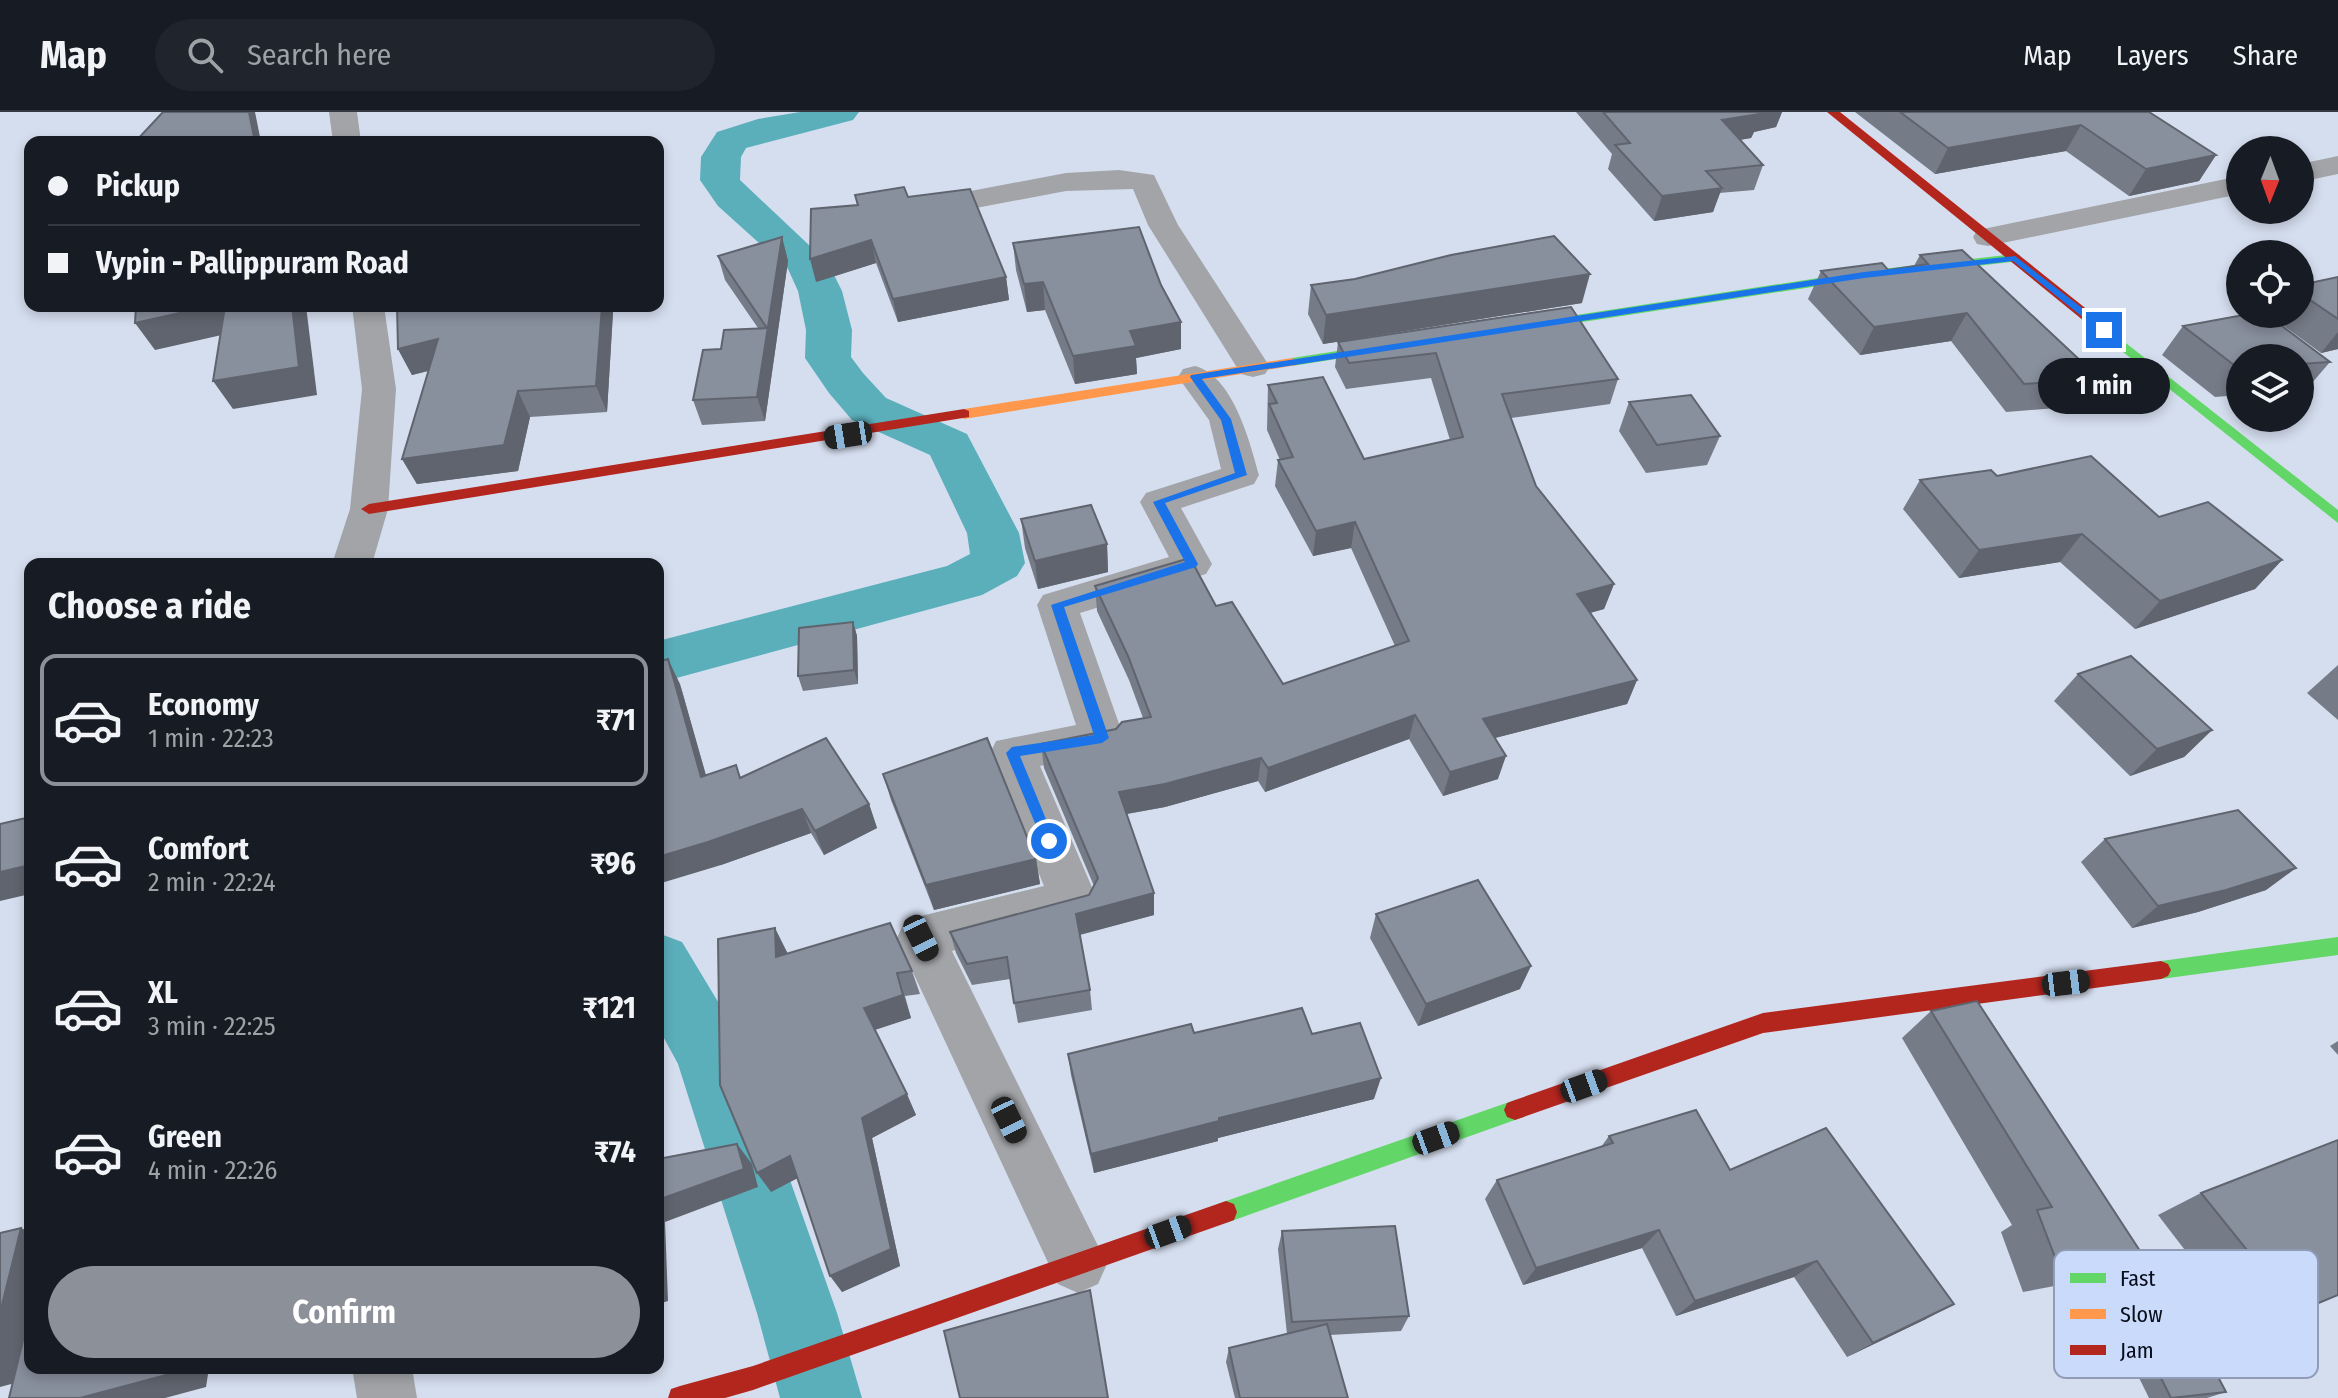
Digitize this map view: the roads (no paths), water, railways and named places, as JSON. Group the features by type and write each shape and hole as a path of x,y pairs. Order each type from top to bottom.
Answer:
{"street":[{"path":"343,112 346,136"},
{"path":"1833,112 2338,518"},
{"path":"2314,170 2338,165"},
{"path":"934,207 1070,182 1144,181 1163,225 1253,367"},
{"path":"1988,237 2226,188"},
{"path":"1498,331 1864,275 2015,258"},
{"path":"354,558 369,509 379,389 369,312"},
{"path":"369,509 951,419 1407,344"},
{"path":"1078,1264 921,938 1073,899 1012,753 1102,738 1057,605 1192,564 1159,502 1241,475 1226,419 1195,377"},
{"path":"680,1398 753,1378 1763,1023 2338,946"},
{"path":"383,1374 387,1398"}],"waterway":[{"path":"664,660 963,581 998,563 993,533 950,445 869,409 846,383 828,358 829,330 820,291 807,263 732,197 720,180 721,157 731,140 758,130 804,123 840,112"},
{"path":"664,973 710,1053 797,1313 821,1398"}]}
